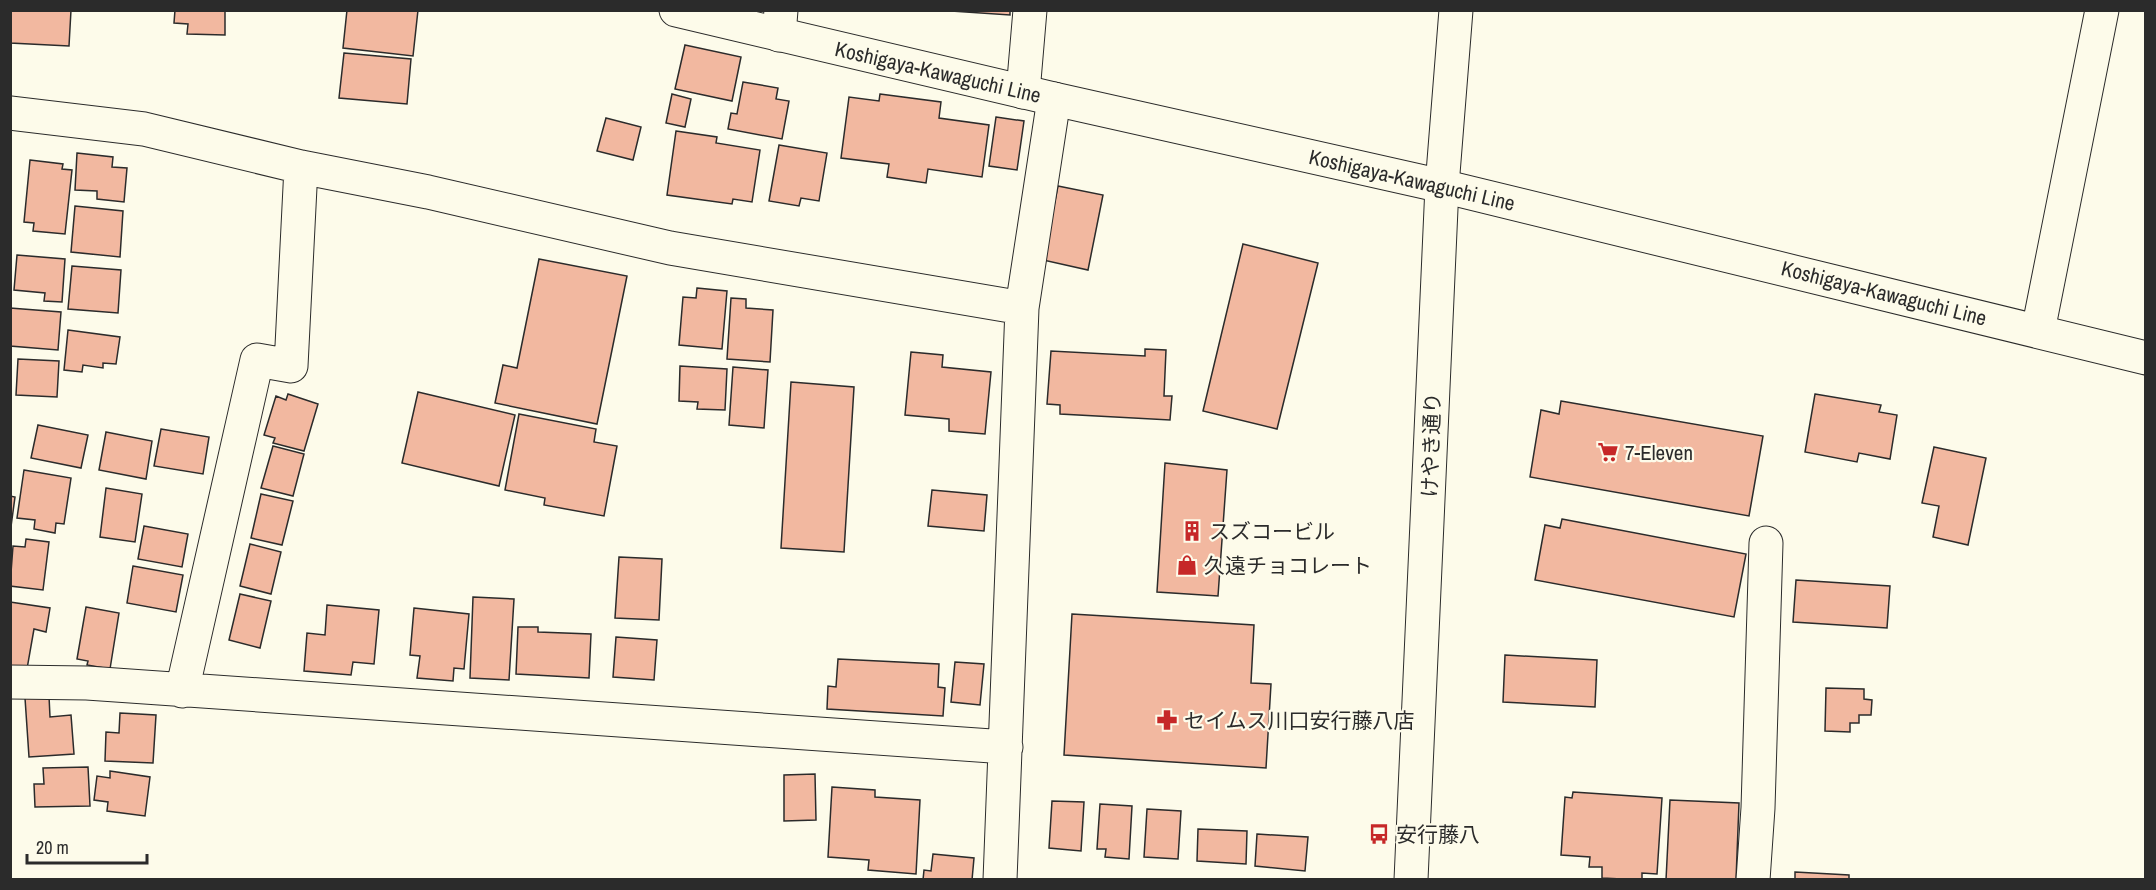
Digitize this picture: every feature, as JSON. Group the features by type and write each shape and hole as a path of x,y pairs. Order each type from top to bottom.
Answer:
{"street":[{"name":"Koshigaya-Kawaguchi Line","path":"676,10 780,23 1038,96 1442,186 2145,358"},
{"path":"1000,879 1022,308 1038,96 1030,10"},
{"name":"けやき通り","path":"1411,879 1442,186 1456,10"},
{"path":"2038,331 2102,10"},
{"path":"10,113 144,129 301,167 428,192 670,248 1022,308"},
{"path":"182,691 256,360 291,366 301,167"},
{"path":"1753,879 1758,808 1766,543"},
{"path":"10,682 87,683 1006,747"}],"building":[{"path":"10,10 71,10 69,46 10,43"},
{"path":"175,10 225,10 225,35 187,34 188,24 174,23"},
{"path":"347,10 418,10 413,56 343,48"},
{"path":"936,10 1010,10 1010,15"},
{"path":"685,45 741,57 732,101 675,89"},
{"path":"344,53 411,59 407,104 339,98"},
{"path":"743,82 778,88 776,99 789,101 782,139 728,129 731,113 737,114"},
{"path":"672,94 691,99 685,127 666,123"},
{"path":"880,94 941,102 939,118 989,125 982,177 928,169 926,183 887,177 889,164 841,158 849,97 879,101"},
{"path":"996,117 1024,121 1017,170 989,166"},
{"path":"606,118 641,127 633,160 597,151"},
{"path":"676,131 717,137 716,143 760,150 752,202 733,199 732,204 667,195"},
{"path":"779,145 827,153 819,201 801,198 799,206 769,201"},
{"path":"77,153 113,157 112,167 127,168 124,202 97,199 97,191 75,190"},
{"path":"30,160 63,164 62,169 72,170 65,234 33,231 34,223 24,222"},
{"path":"1058,186 1103,195 1088,270 1043,260"},
{"path":"75,206 123,211 120,257 71,252"},
{"path":"1243,244 1318,263 1277,429 1203,411"},
{"path":"17,255 65,259 62,302 44,301 45,293 14,290"},
{"path":"539,259 627,276 597,424 495,403 503,365 517,368"},
{"path":"72,266 121,270 118,313 68,309"},
{"path":"697,288 727,291 722,349 679,345 683,297 696,298"},
{"path":"731,298 746,299 746,308 773,310 770,362 727,359"},
{"path":"10,308 61,312 58,350 10,346"},
{"path":"68,330 120,337 116,364 103,363 103,368 83,365 82,372 64,370"},
{"path":"1145,349 1166,350 1164,396 1172,396 1170,420 1060,414 1060,405 1047,404 1051,351 1145,356"},
{"path":"911,352 943,355 942,367 991,372 985,434 949,431 949,419 905,415"},
{"path":"18,359 59,361 57,397 16,395"},
{"path":"680,366 727,369 725,410 697,409 698,402 679,401"},
{"path":"733,367 768,370 764,428 729,425"},
{"path":"791,382 854,387 844,552 781,548"},
{"path":"418,392 515,415 499,486 402,463"},
{"path":"288,394 318,404 304,451 273,443 275,438 264,435 276,396 286,400"},
{"path":"1815,394 1881,405 1879,412 1897,415 1890,459 1859,453 1857,462 1805,452"},
{"path":"1561,401 1763,436 1749,516 1530,477 1541,410 1559,414"},
{"path":"519,414 596,429 594,442 617,446 604,516 544,505 545,498 505,490"},
{"path":"38,425 88,435 81,468 31,458"},
{"path":"161,429 209,437 203,474 154,466"},
{"path":"106,432 152,441 146,479 99,470"},
{"path":"273,446 304,454 293,496 261,488"},
{"path":"1934,447 1986,458 1968,545 1933,537 1939,506 1922,503"},
{"name":"スズコービル","path":"1165,463 1227,470 1218,596 1157,592"},
{"path":"24,470 71,478 64,524 56,523 55,533 34,529 35,520 17,518"},
{"path":"106,488 142,494 135,542 100,537"},
{"path":"932,490 987,495 984,531 928,526"},
{"path":"261,494 293,501 282,545 251,538"},
{"path":"10,496 15,497 10,534"},
{"path":"1562,519 1746,554 1734,617 1535,580 1545,525 1560,528"},
{"path":"144,526 188,534 182,567 138,559"},
{"path":"26,539 49,542 43,590 10,586 13,546 25,547"},
{"path":"250,544 281,552 271,594 240,586"},
{"path":"619,557 662,559 659,620 615,618"},
{"path":"133,566 183,575 176,612 127,603"},
{"path":"1796,580 1890,586 1887,628 1793,622"},
{"path":"240,594 271,601 260,648 229,640"},
{"path":"473,597 514,599 509,680 470,678"},
{"path":"10,602 50,608 46,632 34,629 27,669 10,666"},
{"path":"327,605 379,610 374,664 353,662 351,675 304,671 307,633 325,635"},
{"path":"86,607 119,613 110,669 87,665 88,661 77,659"},
{"path":"414,608 469,614 464,669 454,668 453,681 417,678 420,656 410,655"},
{"name":"セイムス川口安行藤八店","path":"1072,614 1254,625 1251,683 1271,684 1266,768 1064,755"},
{"path":"518,627 538,627 538,632 591,634 589,678 516,674"},
{"path":"616,637 657,640 654,680 613,677"},
{"path":"1505,655 1597,660 1595,707 1503,702"},
{"path":"838,659 939,664 938,687 945,688 943,716 827,709 828,686 836,687"},
{"path":"955,662 984,664 980,705 951,702"},
{"path":"1826,688 1864,689 1864,699 1872,700 1871,715 1859,715 1859,723 1850,723 1850,732 1825,731"},
{"path":"49,696 50,717 71,715 74,754 29,757 25,698"},
{"path":"120,713 156,715 153,763 105,761 106,732 119,733"},
{"path":"88,767 90,806 35,807 34,784 44,784 43,768"},
{"path":"110,771 150,777 145,816 107,811 108,802 94,800 97,776 110,778"},
{"path":"815,774 816,820 784,821 784,775"},
{"path":"832,787 875,790 875,797 920,800 916,874 868,870 869,860 828,857"},
{"path":"1573,792 1662,798 1657,874 1642,873 1642,880 1602,878 1602,867 1589,867 1590,857 1561,855 1565,797 1572,798"},
{"path":"1670,800 1739,803 1736,880 1666,880"},
{"path":"1052,801 1084,802 1081,851 1049,848"},
{"path":"1100,804 1132,806 1129,859 1105,857 1106,849 1097,849"},
{"path":"1147,809 1181,811 1178,859 1144,857"},
{"path":"1198,829 1247,831 1246,864 1197,861"},
{"path":"1257,834 1308,837 1305,871 1255,866"},
{"path":"933,854 974,858 972,880 923,880 924,870 931,871"},
{"path":"1795,872 1849,875 1849,880 1795,880"}],"place":[{"name":"7-Eleven","path":"1608,452"},
{"name":"スズコービル","path":"1192,531"},
{"name":"久遠チョコレート","path":"1187,565"},
{"name":"セイムス川口安行藤八店","path":"1167,720"},
{"name":"安行藤八","path":"1379,834"}]}
